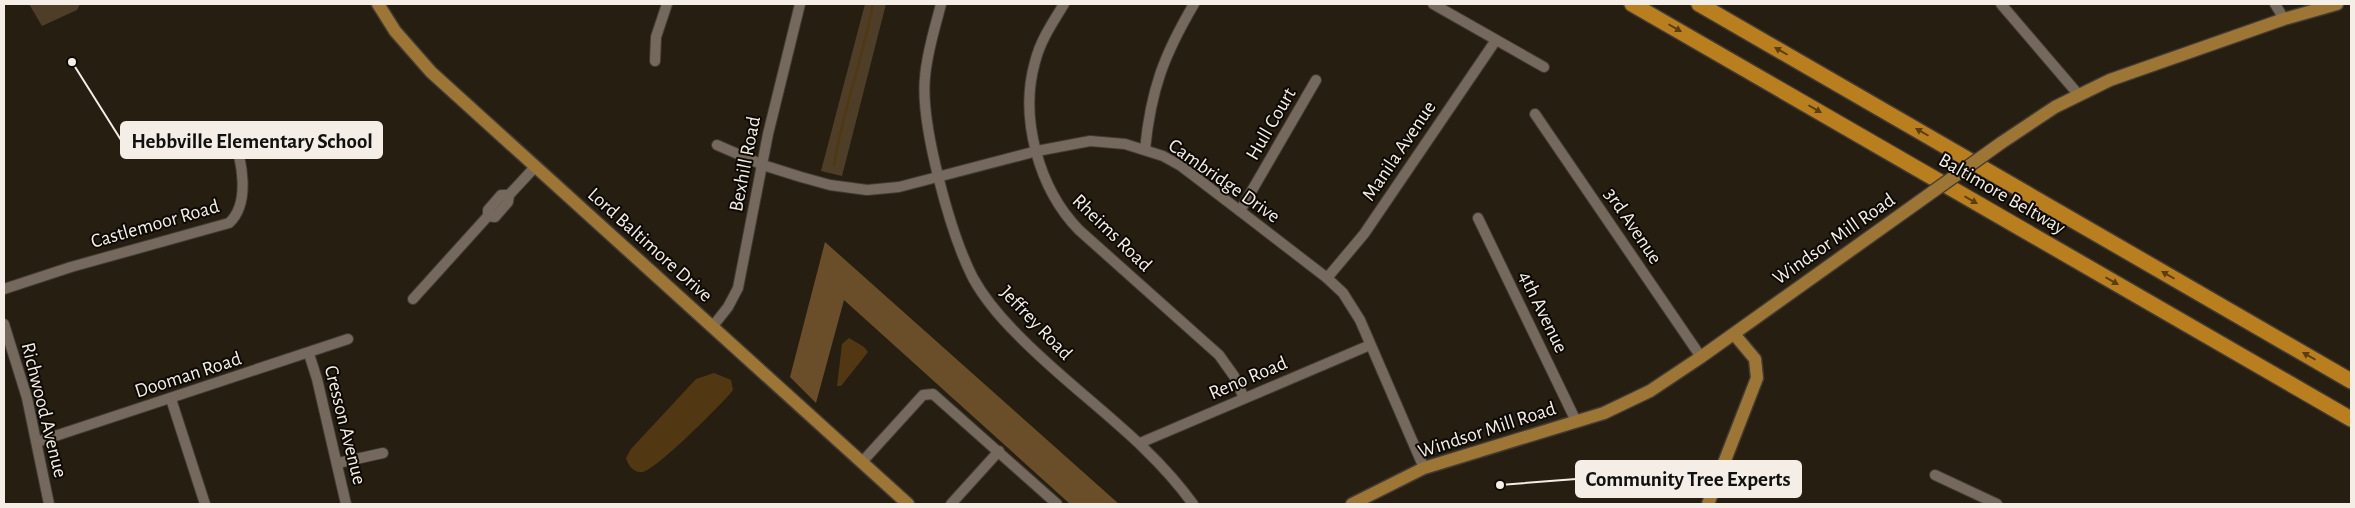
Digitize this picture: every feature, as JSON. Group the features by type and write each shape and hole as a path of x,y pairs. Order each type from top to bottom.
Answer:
{"highway":[{"name":"Baltimore Beltway","path":"1632,4 2351,419"},
{"name":"Baltimore Beltway","path":"1699,4 2351,381"}],"main road":[{"name":"Lord Baltimore Drive","path":"378,4 395,31 414,54 535,167 908,504"},
{"name":"Windsor Mill Road","path":"1352,504 1424,468 1576,421 1624,404 1650,391 1734,334 2035,120 2078,94 2158,62 2284,19 2337,4"},
{"path":"1708,504 1724,456 1757,378 1754,359 1734,334"}],"street":[{"path":"655,62 656,37 667,4"},
{"name":"Bexhill Road","path":"713,326 728,307 738,288 773,111 798,4"},
{"name":"Jeffrey Road","path":"941,4 928,55 924,97 925,114 939,176 963,256 974,279 987,300 1018,335 1140,443 1165,468 1193,504"},
{"name":"Rheims Road","path":"1064,4 1042,41 1030,84 1029,106 1037,152 1049,188 1067,218 1219,355 1231,370 1244,398"},
{"path":"1145,149 1151,102 1161,68 1173,40 1194,4"},
{"path":"1433,4 1544,68"},
{"path":"2001,4 2078,94"},
{"path":"2275,4 2284,19"},
{"name":"Manila Avenue","path":"1327,278 1364,234 1496,40"},
{"name":"Hull Court","path":"1240,211 1316,80"},
{"name":"3rd Avenue","path":"1535,114 1701,357"},
{"name":"Castlemoor Road","path":"4,289 71,267 229,223 238,212 242,192 239,158 232,135"},
{"name":"Cambridge Drive","path":"716,145 763,165 830,185 867,190 899,187 1037,152 1090,141 1108,142 1145,149 1181,166 1327,278 1352,305 1424,468"},
{"path":"414,299 488,216 495,217 508,202 509,195 535,167"},
{"name":"4th Avenue","path":"1478,218 1576,421"},
{"name":"Richwood Avenue","path":"4,324 27,398 50,504"},
{"name":"Dooman Road","path":"37,442 309,354 348,339"},
{"name":"Reno Road","path":"1140,443 1370,345"},
{"name":"Cresson Avenue","path":"309,354 338,463 346,504"},
{"path":"862,462 923,395 928,393 939,398 1058,504"},
{"path":"170,399 205,504"},
{"path":"951,504 999,451"},
{"path":"338,463 383,453"},
{"path":"1935,474 1997,504"}],"shaded area":[{"path":"29,4 80,4 77,10 42,26"},
{"path":"865,4 886,4 842,176 821,171"},
{"path":"825,242 1119,504 1070,504 844,300 816,403 790,377"},
{"path":"849,338 864,347 868,352 841,386 837,386 842,344"},
{"path":"714,373 731,380 733,390 699,426 660,461 642,472 634,470 626,458 631,449 696,379"}],"waterway":[{"path":"834,165 842,124 873,4"}],"place":[{"name":"Hebbville Elementary School","path":"72,62"},
{"name":"Community Tree Experts","path":"1500,485"}]}
